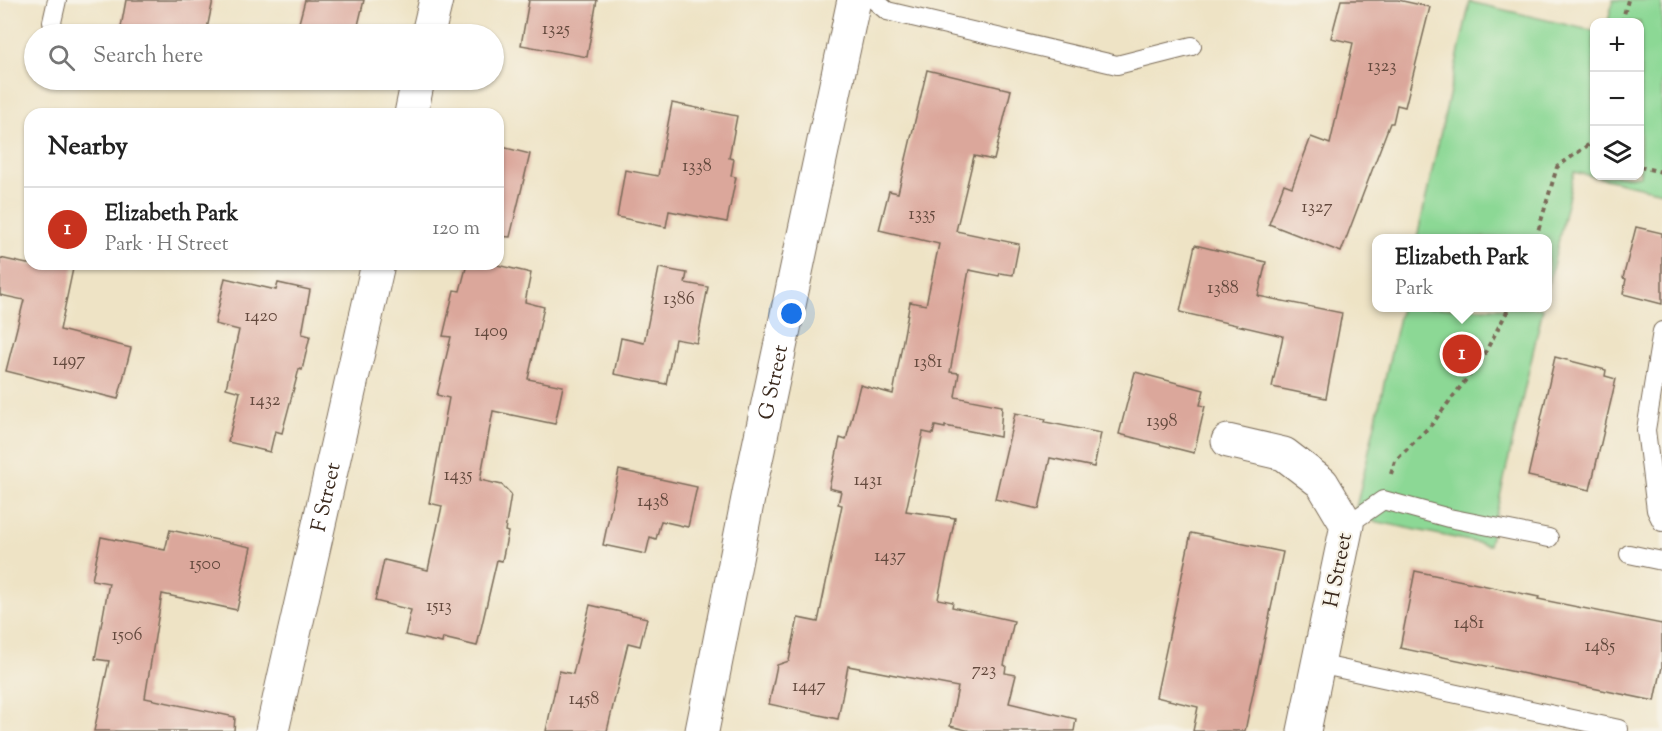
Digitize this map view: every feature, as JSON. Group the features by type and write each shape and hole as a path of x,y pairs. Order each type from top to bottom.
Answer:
{"street":[{"path":"430,24 436,0"},
{"name":"G Street","path":"702,731 753,476 855,0"},
{"path":"412,108 416,90"},
{"name":"F Street","path":"273,731 377,270"},
{"name":"H Street","path":"1228,441 1284,454 1322,483 1347,525 1304,731"}],"lane":[{"path":"52,22 57,0"},
{"path":"874,0 887,11 1117,65 1192,46"},
{"path":"1662,331 1646,430 1656,510 1662,522"},
{"path":"1347,525 1383,500 1449,518 1549,538"},
{"path":"1629,554 1662,561"},
{"path":"1318,664 1619,729"}],"path":[{"path":"1623,18 1628,0"},
{"path":"1537,234 1557,167 1590,144"},
{"path":"1644,168 1662,172"},
{"path":"1383,500 1395,461 1432,424 1481,360 1507,312"}],"green space":[{"path":"1613,0 1662,0 1662,192 1609,180 1644,180 1644,18 1609,18"},
{"path":"1470,2 1590,30 1590,176 1574,172 1552,270 1552,234 1418,234"},
{"path":"1400,312 1542,312 1489,545 1354,517"}],"building":[{"path":"126,0 213,0 208,24 122,24"},
{"path":"305,0 364,0 358,24 299,24"},
{"path":"529,0 597,0 587,57 521,45"},
{"path":"1341,0 1398,0 1430,7 1405,107 1397,105 1393,123 1390,123 1341,252 1269,224 1284,184 1292,187 1311,137 1330,144 1353,43 1331,38"},
{"path":"927,70 1011,90 994,160 974,156 956,231 1019,244 1013,275 1000,273 999,276 969,270 950,372 959,373 955,397 1002,406 1000,437 945,426 945,428 935,426 933,434 923,432 906,511 955,518 938,599 953,602 952,607 1014,621 1004,665 1006,666 1005,673 1016,675 1009,703 1076,719 1074,731 970,731 950,726 958,687 848,666 838,719 769,704 777,665 789,661 798,618 818,622 842,505 838,504 841,491 829,488 840,438 846,440 860,385 893,394 910,302 926,305 939,244 879,230 889,191 898,193"},
{"path":"672,103 737,116 729,158 734,159 731,176 736,177 727,222 669,211 666,227 617,217 625,170 658,176"},
{"path":"504,148 530,154 510,237 504,236"},
{"path":"1636,227 1662,233 1662,304 1623,294 1626,279 1623,278"},
{"path":"1195,245 1266,262 1258,296 1342,313 1326,398 1272,387 1283,336 1180,312"},
{"path":"0,258 24,263 24,270 73,270 60,330 131,348 118,399 6,371 24,300 0,295"},
{"path":"504,267 531,273 525,302 544,307 528,379 563,386 555,424 493,411 480,480 502,485 511,494 505,531 508,532 502,561 497,560 477,646 443,638 442,643 405,635 411,610 375,601 384,560 428,570 442,506 429,503 449,398 437,395 451,337 443,336 454,290 460,291 465,270 504,270"},
{"path":"659,268 687,273 685,283 708,287 697,343 675,339 666,384 614,374 621,338 644,343"},
{"path":"225,278 276,290 278,283 310,290 302,334 310,336 302,370 299,369 282,433 275,431 270,452 228,442 240,392 226,388 239,330 215,324"},
{"path":"1555,357 1606,370 1605,376 1616,379 1590,490 1528,476"},
{"path":"1135,372 1204,390 1200,405 1205,406 1194,453 1119,434"},
{"path":"1015,413 1046,419 1045,422 1101,433 1094,467 1050,458 1039,509 995,499"},
{"path":"619,470 697,487 688,527 661,521 656,539 650,537 646,554 603,545"},
{"path":"170,530 251,547 237,610 162,594 145,698 235,717 234,731 94,731 109,661 95,659 109,583 92,580 101,537 165,550"},
{"path":"1191,533 1283,552 1245,731 1193,731 1198,707 1156,697"},
{"path":"1415,571 1662,624 1662,667 1655,701 1400,648"},
{"path":"590,605 647,618 640,646 628,643 607,731 546,731 559,671 573,674"}],"place":[{"name":"Elizabeth Park","path":"1462,354"}]}
